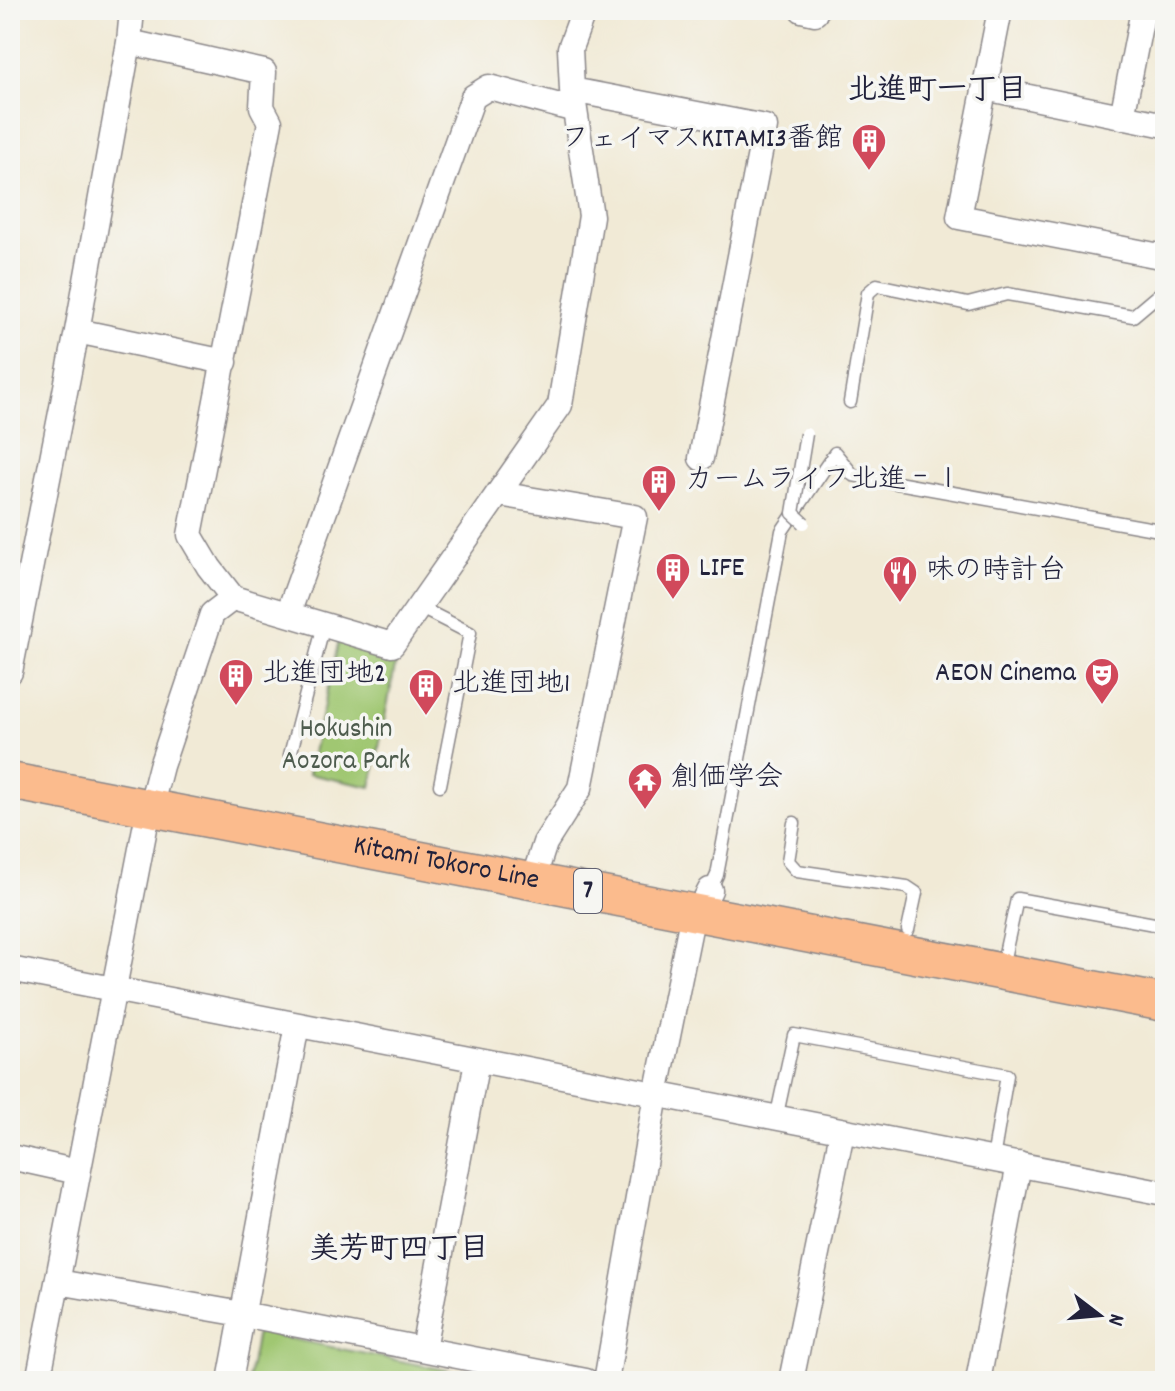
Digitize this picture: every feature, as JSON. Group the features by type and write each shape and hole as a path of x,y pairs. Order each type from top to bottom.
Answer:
{"main road":[{"name":"Kitami Tokoro Line","path":"10,758 153,796 1004,960 1165,979"},
{"name":"Kitami Tokoro Line","path":"10,781 153,796"},
{"name":"Kitami Tokoro Line","path":"704,901 908,930 1004,960 1165,1003"}],"street":[{"path":"10,672 77,331 129,42 132,10"},
{"path":"129,42 264,72 262,107 270,122 190,535 233,598 392,645 560,405 591,216 574,100 570,48 584,10"},
{"path":"802,10 815,13 816,10"},
{"path":"1000,10 959,217 1165,257"},
{"path":"1122,117 1143,10"},
{"path":"288,614 473,97 489,87 765,127 701,458"},
{"path":"985,88 1165,125"},
{"path":"77,331 225,362"},
{"path":"499,494 635,517 580,788 545,843 536,869"},
{"path":"38,1381 153,796 212,614 233,598"},
{"path":"606,1381 656,1095 690,928 704,901"},
{"path":"10,969 1165,1193"},
{"path":"230,1381 297,1025"},
{"path":"423,1349 477,1061"},
{"path":"791,1381 842,1132"},
{"path":"10,1157 78,1172"},
{"path":"978,1381 1019,1164"},
{"path":"58,1282 242,1314 586,1381"}],"lane":[{"path":"850,402 868,293 877,285 968,304 1007,294 1133,316 1164,291"},
{"path":"804,523 793,513 806,434"},
{"path":"704,901 717,875 782,531 835,453 853,475 1165,531"},
{"path":"419,607 470,633 440,785"},
{"path":"290,755 324,625"},
{"path":"794,823 788,861 797,871 907,887 916,893 908,930"},
{"path":"1004,960 1017,899 1165,926"},
{"path":"776,1119 794,1035 1007,1075 993,1159"}],"green space":[{"name":"Hokushin Aozora Park","path":"339,640 397,657 371,787 308,774"},
{"path":"257,1332 500,1381 248,1381"}],"place":[{"name":"フェイマスKITAMI3番館","path":"869,172"},
{"name":"カームライフ北進‐Ⅰ","path":"659,513"},
{"name":"LIFE","path":"673,601"},
{"name":"味の時計台","path":"900,604"},
{"name":"AEON Cinema","path":"1102,706"},
{"name":"北進団地2","path":"236,707"},
{"name":"北進団地1","path":"426,717"},
{"name":"創価学会","path":"645,811"}],"district":[{"name":"北進町一丁目","path":"937,92"},
{"name":"美芳町四丁目","path":"399,1251"}]}
